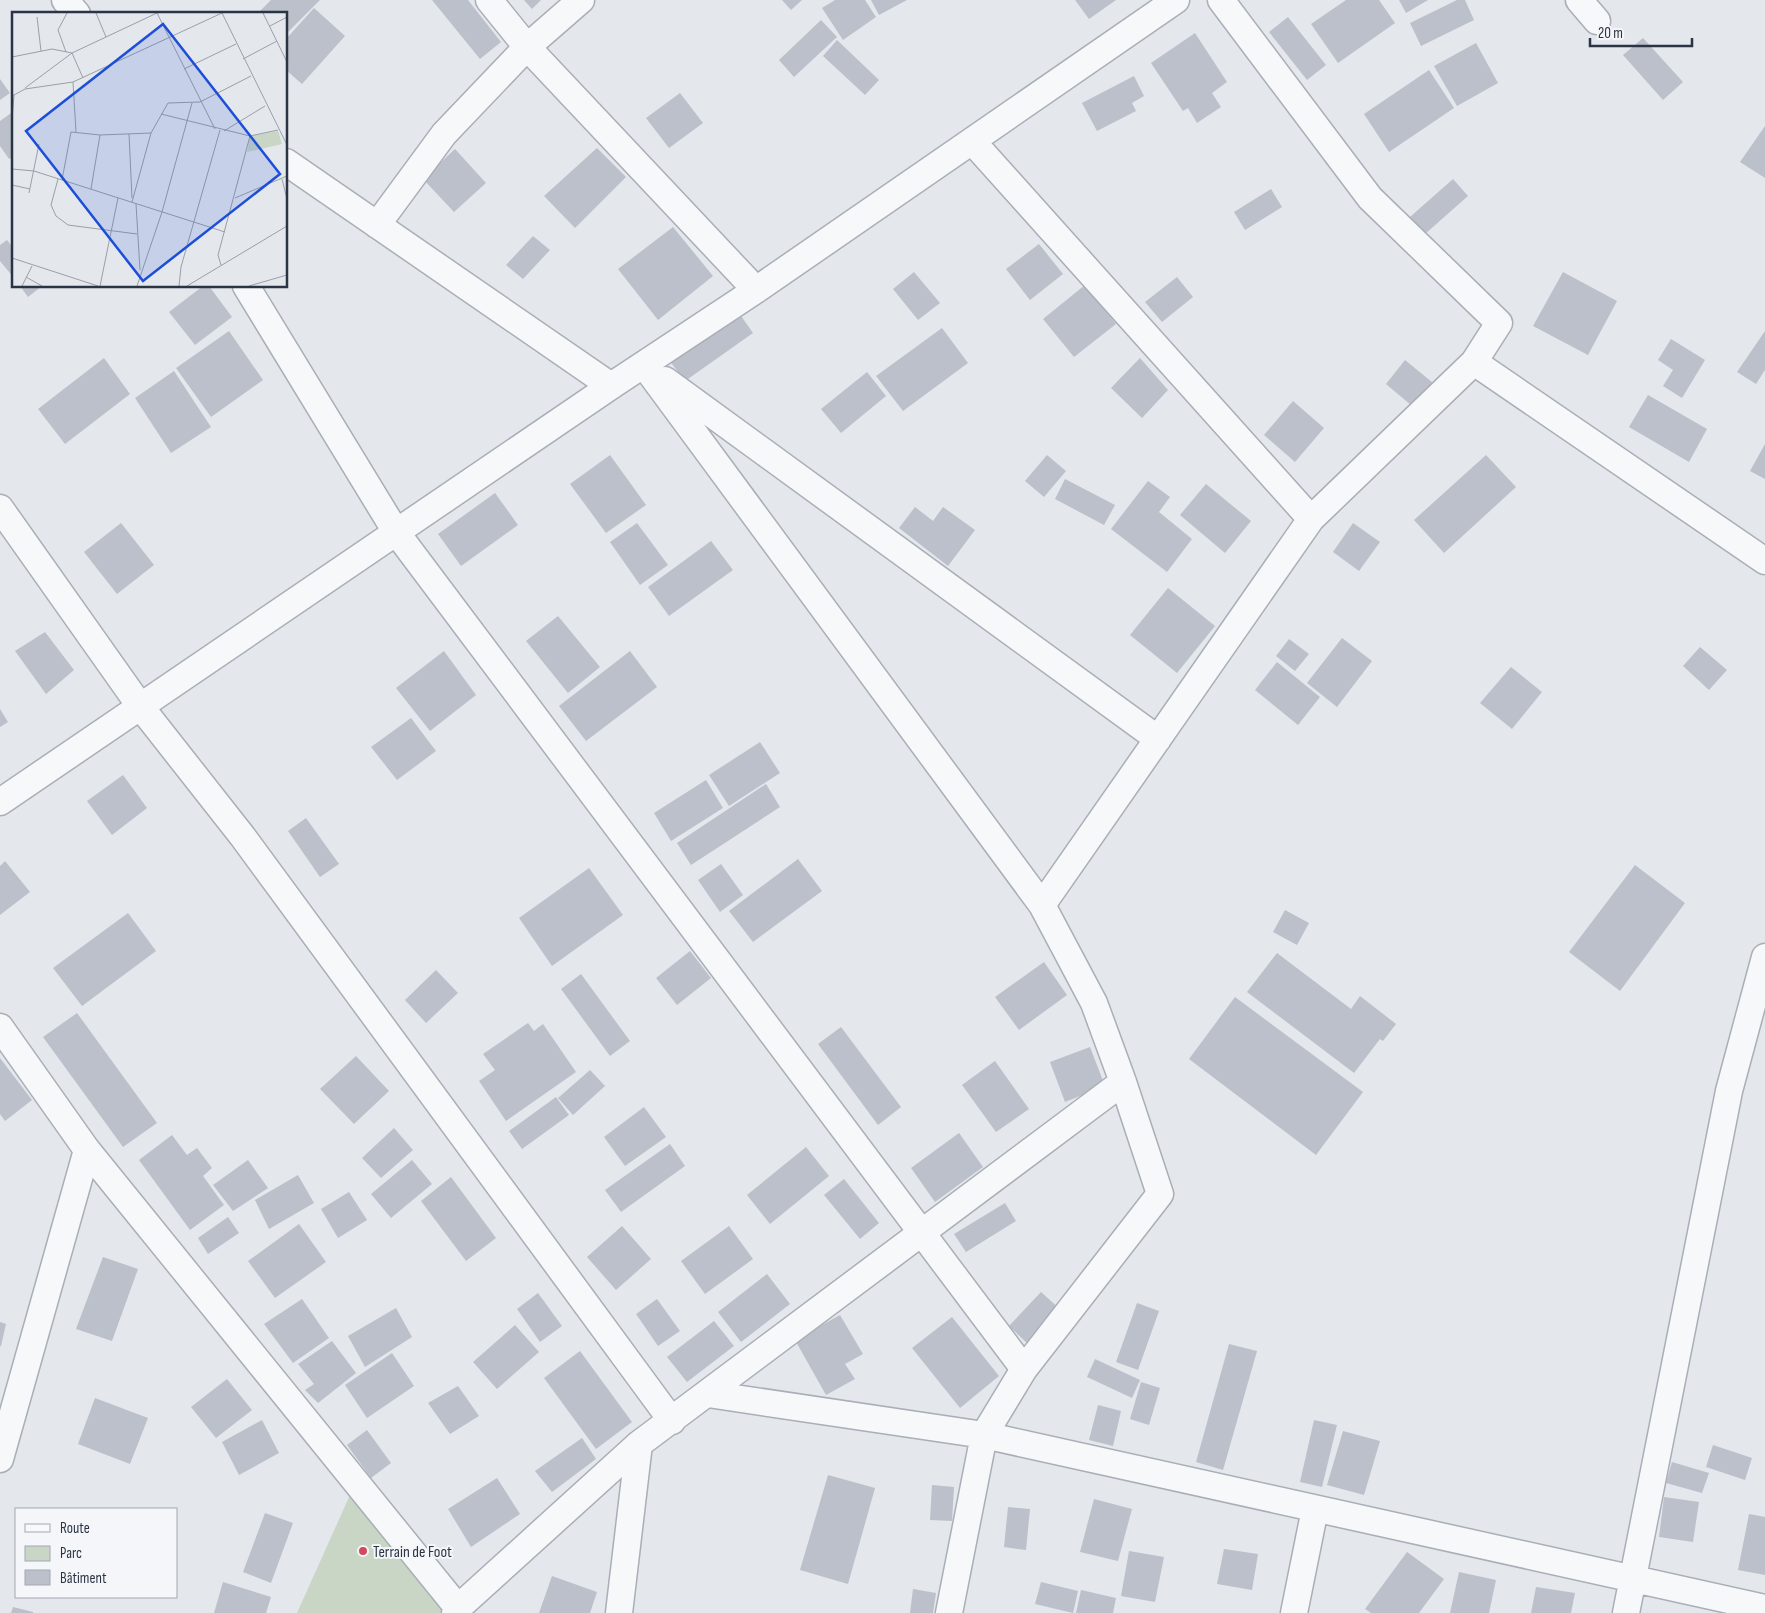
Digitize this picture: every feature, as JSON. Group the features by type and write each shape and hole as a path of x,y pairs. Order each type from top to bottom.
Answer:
{"street":[{"path":"65,0 75,12"},
{"path":"489,0 527,48 756,290"},
{"path":"377,224 444,134 527,48 580,0"},
{"path":"0,802 611,386 756,290 1176,0"},
{"path":"1042,906 1311,519 1474,362 1499,323 1370,198 1221,0"},
{"path":"1579,0 1596,21"},
{"path":"972,141 1311,519"},
{"path":"288,163 611,386"},
{"path":"247,288 396,532 1024,1369"},
{"path":"1474,362 1765,561"},
{"path":"644,365 1158,739"},
{"path":"644,365 1042,906 1094,1003 1123,1082 1160,1194 1024,1369 984,1435 949,1613"},
{"path":"0,508 140,706 243,837 672,1421"},
{"path":"1626,1613 1729,1091 1765,957"},
{"path":"0,1027 87,1150 457,1610 640,1444 1123,1082"},
{"path":"0,1458 87,1150"},
{"path":"708,1394 984,1435 1765,1608"},
{"path":"619,1613 640,1444"},
{"path":"1294,1613 1315,1509"}],"green space":[{"name":"Terrain de Foot","path":"350,1495 448,1613 297,1613"}],"building":[{"path":"271,0 320,0 288,32 288,12 259,12"},
{"path":"432,0 468,0 501,42 480,59"},
{"path":"524,0 541,0 532,9"},
{"path":"782,0 802,0 791,10"},
{"path":"835,0 865,0 876,17 843,40 822,8"},
{"path":"871,0 907,0 879,15"},
{"path":"1075,0 1116,0 1089,19"},
{"path":"1346,0 1379,0 1395,23 1338,63 1311,24"},
{"path":"1399,0 1428,0 1406,13"},
{"path":"1457,0 1465,0 1474,20 1421,46 1410,23"},
{"path":"314,8 345,36 302,84 288,72 288,37"},
{"path":"1288,17 1326,65 1307,80 1269,32"},
{"path":"821,20 837,37 794,77 779,60"},
{"path":"1195,33 1227,82 1212,93 1221,107 1197,123 1188,108 1183,111 1151,63"},
{"path":"1643,38 1683,82 1663,100 1623,55"},
{"path":"837,40 879,80 865,95 823,56"},
{"path":"1476,43 1498,83 1457,106 1434,66"},
{"path":"1429,70 1454,108 1389,152 1364,114"},
{"path":"1134,76 1144,96 1132,103 1136,111 1097,131 1082,103"},
{"path":"0,79 10,93 0,100"},
{"path":"680,93 703,123 669,148 646,118"},
{"path":"12,112 12,157 9,159 0,146 0,121"},
{"path":"1765,126 1765,178 1740,162"},
{"path":"597,148 626,177 575,228 544,196"},
{"path":"455,149 486,183 454,212 423,179"},
{"path":"1453,179 1468,196 1425,234 1410,217"},
{"path":"1271,189 1282,207 1245,230 1234,212"},
{"path":"673,227 713,276 658,320 618,269"},
{"path":"533,236 550,250 523,279 506,265"},
{"path":"7,240 12,246 12,276 0,261 0,245"},
{"path":"1039,244 1063,274 1030,300 1006,269"},
{"path":"914,272 940,303 918,320 893,289"},
{"path":"1563,272 1617,301 1588,355 1533,326"},
{"path":"1177,277 1193,297 1162,322 1145,302"},
{"path":"1085,285 1116,324 1074,357 1043,319"},
{"path":"21,288 39,288 28,297"},
{"path":"200,288 210,288 232,317 195,345 169,312"},
{"path":"739,313 753,333 685,381 669,360"},
{"path":"942,328 968,363 903,411 876,376"},
{"path":"229,331 263,380 211,417 176,368"},
{"path":"1765,331 1765,370 1756,384 1737,372"},
{"path":"1671,339 1705,360 1682,398 1663,386 1673,370 1658,360"},
{"path":"104,358 130,394 65,444 38,409"},
{"path":"1140,358 1168,390 1142,418 1111,388"},
{"path":"1405,360 1438,387 1418,411 1386,384"},
{"path":"174,371 211,427 171,453 135,398"},
{"path":"867,372 886,396 841,433 821,409"},
{"path":"1648,395 1707,429 1689,462 1629,427"},
{"path":"1293,401 1324,428 1295,462 1264,435"},
{"path":"1765,444 1765,479 1750,471"},
{"path":"610,455 646,505 606,533 570,484"},
{"path":"1047,455 1066,471 1044,497 1025,481"},
{"path":"1486,455 1516,487 1444,553 1414,520"},
{"path":"1065,479 1115,505 1104,525 1055,499"},
{"path":"1148,481 1170,497 1159,512 1192,539 1167,572 1111,529"},
{"path":"1206,484 1251,521 1225,553 1180,515"},
{"path":"495,493 518,525 461,566 438,534"},
{"path":"915,507 933,521 943,507 975,530 948,566 899,528"},
{"path":"121,523 154,565 117,594 84,552"},
{"path":"637,523 668,565 640,585 610,542"},
{"path":"1353,523 1380,542 1359,571 1333,552"},
{"path":"711,541 733,570 669,616 648,587"},
{"path":"1168,588 1215,626 1177,673 1130,635"},
{"path":"558,616 600,667 568,693 526,641"},
{"path":"45,632 74,670 46,694 15,651"},
{"path":"1342,638 1372,661 1337,707 1307,683"},
{"path":"1289,639 1309,654 1295,671 1276,656"},
{"path":"1700,647 1727,670 1709,690 1683,666"},
{"path":"444,651 476,695 430,731 396,688"},
{"path":"630,651 657,687 586,741 559,706"},
{"path":"1277,662 1320,697 1298,725 1255,690"},
{"path":"1511,667 1542,692 1512,729 1480,703"},
{"path":"0,709 8,722 0,727"},
{"path":"411,718 436,751 397,780 371,747"},
{"path":"760,742 780,773 729,806 709,775"},
{"path":"123,775 147,808 112,835 87,801"},
{"path":"706,780 723,808 671,841 654,813"},
{"path":"766,784 780,807 691,865 677,843"},
{"path":"306,818 339,864 320,877 288,831"},
{"path":"798,859 822,891 753,942 729,911"},
{"path":"5,861 30,892 0,915 0,866"},
{"path":"721,864 743,895 720,912 698,880"},
{"path":"1635,865 1685,903 1620,991 1569,952"},
{"path":"589,868 623,915 552,966 519,918"},
{"path":"1285,910 1309,923 1297,945 1273,932"},
{"path":"128,913 156,951 82,1006 53,968"},
{"path":"690,951 711,978 677,1005 656,978"},
{"path":"1277,953 1351,1009 1360,996 1396,1024 1383,1041 1380,1039 1354,1073 1247,992"},
{"path":"1044,962 1067,995 1019,1030 995,997"},
{"path":"436,970 458,993 426,1023 405,1000"},
{"path":"581,974 630,1041 610,1056 561,989"},
{"path":"1235,997 1363,1092 1316,1155 1189,1059"},
{"path":"77,1013 157,1123 123,1147 43,1037"},
{"path":"528,1023 534,1031 543,1024 576,1072 506,1121 479,1081 495,1070 483,1054"},
{"path":"841,1027 901,1107 878,1125 818,1044"},
{"path":"1090,1047 1105,1086 1065,1102 1050,1062"},
{"path":"356,1056 389,1091 354,1124 320,1089"},
{"path":"0,1058 32,1100 5,1121 0,1114"},
{"path":"995,1061 1029,1109 996,1132 962,1085"},
{"path":"590,1070 605,1086 573,1115 558,1098"},
{"path":"556,1097 569,1115 522,1149 509,1131"},
{"path":"644,1107 666,1137 625,1166 604,1137"},
{"path":"394,1128 413,1150 381,1178 362,1158"},
{"path":"959,1133 983,1167 935,1202 911,1168"},
{"path":"172,1135 187,1155 197,1148 212,1168 203,1176 224,1205 190,1230 139,1160"},
{"path":"670,1144 685,1166 621,1212 605,1190"},
{"path":"806,1147 829,1176 770,1224 747,1195"},
{"path":"248,1160 268,1188 233,1211 213,1185"},
{"path":"412,1160 432,1184 391,1218 371,1194"},
{"path":"298,1175 314,1203 269,1229 255,1200"},
{"path":"451,1177 496,1238 466,1261 421,1201"},
{"path":"844,1179 879,1223 860,1239 824,1195"},
{"path":"349,1192 367,1220 338,1238 321,1209"},
{"path":"1005,1203 1016,1221 966,1252 954,1234"},
{"path":"228,1217 239,1233 208,1254 198,1238"},
{"path":"299,1224 326,1262 275,1298 248,1261"},
{"path":"622,1226 651,1259 616,1290 587,1257"},
{"path":"729,1226 753,1259 705,1294 681,1261"},
{"path":"103,1257 138,1269 112,1341 76,1329"},
{"path":"767,1274 790,1304 741,1342 718,1312"},
{"path":"1041,1292 1061,1310 1028,1344 1009,1326"},
{"path":"538,1293 562,1326 540,1342 517,1309"},
{"path":"302,1299 329,1338 293,1363 264,1324"},
{"path":"657,1299 680,1331 658,1346 636,1314"},
{"path":"1137,1303 1159,1311 1138,1370 1116,1362"},
{"path":"396,1308 412,1337 365,1367 348,1336"},
{"path":"840,1315 863,1354 845,1364 855,1379 826,1395 795,1340"},
{"path":"952,1317 999,1376 960,1408 912,1348"},
{"path":"714,1321 734,1346 687,1382 667,1357"},
{"path":"0,1322 6,1324 1,1346 0,1346"},
{"path":"515,1325 539,1352 497,1389 473,1362"},
{"path":"332,1341 356,1373 318,1403 305,1390 314,1384 298,1364"},
{"path":"1229,1344 1257,1351 1223,1470 1196,1462"},
{"path":"580,1351 632,1422 596,1449 544,1378"},
{"path":"392,1353 414,1386 367,1418 345,1385"},
{"path":"1095,1359 1140,1380 1132,1398 1087,1377"},
{"path":"227,1379 252,1410 216,1438 191,1407"},
{"path":"1141,1382 1160,1388 1149,1425 1130,1419"},
{"path":"458,1386 479,1416 450,1434 428,1403"},
{"path":"95,1398 148,1418 130,1464 78,1444"},
{"path":"1098,1405 1121,1411 1113,1446 1089,1440"},
{"path":"262,1420 279,1453 239,1475 222,1442"},
{"path":"1314,1420 1337,1425 1322,1487 1300,1482"},
{"path":"367,1430 391,1463 371,1478 347,1445"},
{"path":"1343,1431 1380,1441 1364,1495 1327,1485"},
{"path":"582,1438 596,1459 552,1492 535,1471"},
{"path":"1713,1445 1752,1458 1745,1480 1706,1467"},
{"path":"1672,1462 1709,1473 1702,1493 1666,1483"},
{"path":"828,1475 875,1488 848,1584 800,1570"},
{"path":"497,1478 520,1514 471,1547 448,1509"},
{"path":"932,1485 954,1487 952,1521 930,1520"},
{"path":"1664,1497 1699,1502 1693,1542 1659,1537"},
{"path":"1094,1499 1132,1509 1118,1561 1080,1552"},
{"path":"1008,1507 1030,1509 1026,1550 1004,1547"},
{"path":"265,1513 293,1523 271,1583 243,1572"},
{"path":"1749,1514 1765,1517 1765,1575 1738,1570"},
{"path":"1224,1549 1258,1554 1252,1590 1217,1584"},
{"path":"1129,1551 1164,1557 1155,1602 1121,1596"},
{"path":"1407,1552 1444,1579 1419,1613 1371,1613 1365,1609"},
{"path":"1459,1572 1496,1580 1489,1613 1450,1613"},
{"path":"552,1576 597,1592 590,1613 539,1613"},
{"path":"223,1582 271,1597 266,1613 214,1613"},
{"path":"1041,1582 1078,1591 1073,1613 1035,1604"},
{"path":"1536,1587 1575,1593 1571,1613 1531,1613"},
{"path":"913,1589 936,1593 933,1613 910,1613"},
{"path":"1081,1590 1116,1598 1113,1613 1076,1613"},
{"path":"13,1607 33,1612 33,1613 11,1613"}],"place":[{"name":"Terrain de Foot","path":"363,1551"}]}
